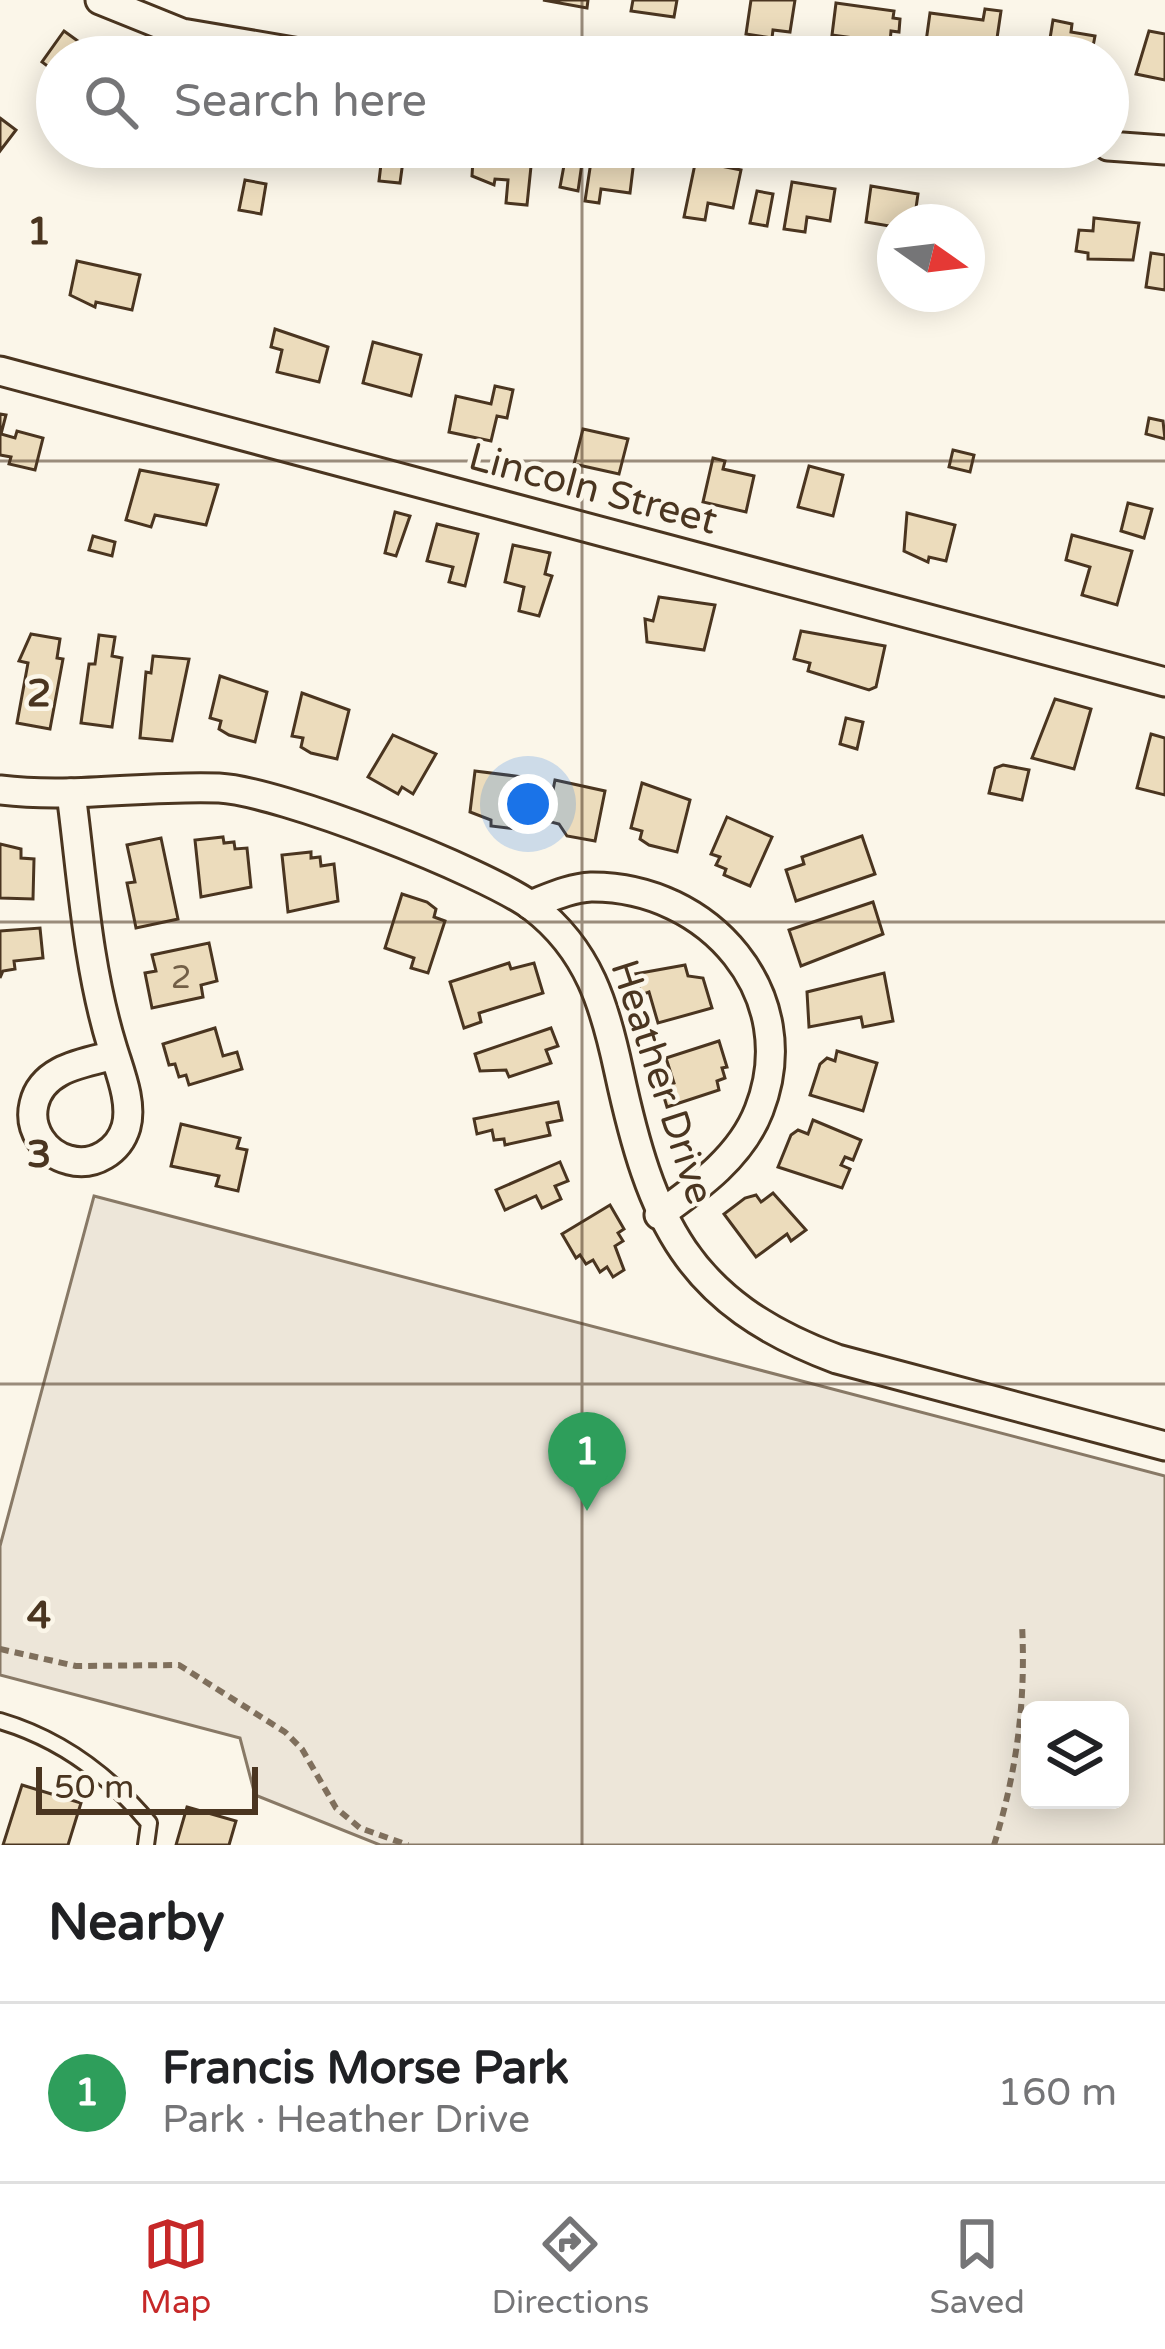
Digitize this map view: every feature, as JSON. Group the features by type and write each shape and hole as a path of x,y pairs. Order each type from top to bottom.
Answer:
{"street":[{"path":"100,0 200,36"},
{"path":"1129,147 1165,150"},
{"name":"Lincoln Street","path":"0,371 1165,682"},
{"name":"Heather Drive","path":"0,790 71,793 219,788 254,792 326,816 530,905 561,932 601,994 636,1148 659,1215 712,1285 791,1341 837,1359 1165,1446"},
{"path":"71,793 98,984 114,1055"},
{"path":"530,905 590,887 665,902 698,917 730,941 752,972 770,1039 759,1112 736,1148 703,1184 659,1215"}],"lane":[{"path":"0,1721 31,1730 112,1779 149,1823 146,1845"}],"path":[{"path":"994,1845 1012,1785 1026,1690 1022,1624"},
{"path":"0,1649 76,1666 179,1665 285,1732 302,1749 335,1808 360,1828 408,1845"}],"shaded area":[{"path":"94,1196 1165,1476 1165,1845 380,1845 255,1795 240,1738 0,1675 0,1546"}],"building":[{"path":"543,0 588,0 587,8"},
{"path":"633,0 677,0 674,17 631,11"},
{"path":"751,0 795,0 790,32 746,34"},
{"path":"836,3 894,11 893,18 900,19 899,32 891,31 891,36 832,35"},
{"path":"985,9 1001,11 997,36 927,36 930,13 983,20"},
{"path":"1053,20 1072,24 1071,32 1095,36 1050,36"},
{"path":"1149,31 1165,34 1165,80 1136,74"},
{"path":"0,118 16,130 0,151"},
{"path":"381,168 402,168 400,183 379,181"},
{"path":"472,168 531,168 527,205 506,203 508,180 495,179 494,185 472,176"},
{"path":"564,168 581,168 578,191 560,187"},
{"path":"590,168 633,168 630,193 601,189 599,203 585,201"},
{"path":"694,168 741,170 733,208 708,203 705,220 684,217"},
{"path":"245,180 266,184 261,214 239,210"},
{"path":"792,182 835,189 830,221 807,217 805,232 784,229"},
{"path":"871,186 918,194 917,204 877,204 877,224 866,222"},
{"path":"757,191 773,194 767,226 750,223"},
{"path":"1094,218 1139,223 1133,260 1088,259 1088,253 1076,251 1079,230 1093,231"},
{"path":"1151,253 1165,255 1165,290 1146,287"},
{"path":"77,261 140,275 132,310 96,302 95,307 70,295"},
{"path":"275,329 328,347 319,382 277,372 282,350 271,347"},
{"path":"373,342 421,355 411,396 363,383"},
{"path":"495,386 513,390 507,418 497,416 491,441 449,432 456,396 491,404"},
{"path":"0,414 6,415 1,434 15,438 17,431 43,438 35,470 9,464 11,457 0,455"},
{"path":"1149,418 1163,421 1165,439 1146,434"},
{"path":"583,429 628,439 619,474 574,464"},
{"path":"953,450 974,455 970,472 949,467"},
{"path":"713,458 725,461 723,469 754,476 746,512 703,502"},
{"path":"809,466 843,475 833,516 798,507"},
{"path":"140,470 218,485 206,525 155,515 151,527 126,520"},
{"path":"1128,503 1152,509 1144,538 1121,531"},
{"path":"395,512 410,516 396,556 385,553"},
{"path":"907,513 955,525 946,561 929,557 928,562 904,551"},
{"path":"437,524 478,534 465,586 449,582 453,567 427,561"},
{"path":"1072,535 1132,551 1117,605 1082,595 1090,567 1066,560"},
{"path":"93,536 115,542 112,556 89,550"},
{"path":"513,545 550,553 545,574 552,576 539,616 519,611 524,587 505,582"},
{"path":"659,597 715,605 704,650 647,642 645,619 653,621"},
{"path":"801,631 885,646 876,687 869,690 808,671 810,663 794,659"},
{"path":"31,634 60,639 57,658 63,659 50,729 17,723 28,663 19,661"},
{"path":"99,635 115,637 112,656 122,658 112,727 81,723 89,664 95,664"},
{"path":"153,656 189,659 172,741 140,738 146,672 151,673"},
{"path":"220,676 267,692 255,742 229,735 219,729 221,721 210,718"},
{"path":"302,693 349,710 337,759 311,753 301,747 303,738 292,736"},
{"path":"1055,699 1091,709 1074,769 1032,758"},
{"path":"846,718 863,722 857,749 840,744"},
{"path":"1151,734 1165,738 1165,795 1137,788"},
{"path":"393,735 436,754 413,794 402,787 398,794 368,777"},
{"path":"995,768 1029,770 1022,800 989,793"},
{"path":"475,771 523,777 517,829 491,826 491,820 470,812"},
{"path":"555,780 605,791 595,841 567,836 559,824 547,821"},
{"path":"642,783 690,800 677,852 649,845 640,839 642,831 631,828"},
{"path":"727,817 772,837 750,886 724,875 726,869 716,865 720,857 711,854"},
{"path":"862,836 875,874 796,901 786,870 804,864 802,857"},
{"path":"223,837 224,843 234,842 235,849 247,848 251,887 201,897 195,840"},
{"path":"161,838 178,919 136,928 127,883 135,882 127,845"},
{"path":"0,844 21,849 21,858 34,859 33,899 0,898"},
{"path":"311,852 311,858 320,857 321,866 334,864 338,901 288,912 282,855"},
{"path":"402,894 427,902 436,909 434,917 445,921 428,973 411,968 414,958 385,948"},
{"path":"873,902 883,934 801,966 789,930"},
{"path":"40,928 43,958 14,961 15,969 3,971 0,978 0,931"},
{"path":"209,943 217,981 201,985 203,997 152,1008 145,973 156,971 152,955"},
{"path":"509,963 511,969 534,963 543,993 479,1013 481,1022 464,1028 450,982"},
{"path":"685,965 688,976 703,978 712,1008 658,1023 649,992 641,995 635,974"},
{"path":"884,973 893,1021 863,1027 861,1017 809,1027 807,992"},
{"path":"215,1028 223,1056 237,1052 242,1069 189,1085 186,1075 179,1077 175,1064 169,1065 163,1044"},
{"path":"551,1028 558,1046 546,1050 551,1063 509,1077 506,1070 480,1071 475,1054"},
{"path":"719,1041 727,1067 722,1068 725,1078 717,1081 719,1090 667,1107 661,1087 674,1083 666,1058"},
{"path":"837,1051 877,1063 863,1111 810,1095 820,1064 827,1058 835,1061"},
{"path":"558,1102 562,1120 547,1123 550,1135 505,1145 504,1139 494,1140 492,1130 477,1134 474,1119"},
{"path":"813,1120 861,1140 853,1160 845,1157 841,1165 850,1169 842,1188 778,1167 791,1135 798,1130 808,1134"},
{"path":"181,1124 240,1138 237,1148 247,1150 238,1191 216,1186 219,1176 171,1166"},
{"path":"560,1162 568,1181 555,1186 561,1199 542,1208 536,1196 505,1210 496,1190"},
{"path":"773,1193 806,1230 791,1241 787,1234 756,1257 724,1214 745,1198 756,1195 761,1202"},
{"path":"610,1205 624,1229 618,1233 623,1241 615,1246 624,1270 613,1277 607,1267 600,1272 593,1260 586,1264 580,1255 576,1258 562,1234"},
{"path":"22,1785 81,1803 68,1845 3,1845"},
{"path":"187,1807 236,1821 229,1845 176,1845"}],"place":[{"name":"Francis Morse Park","path":"587,1511"}]}
